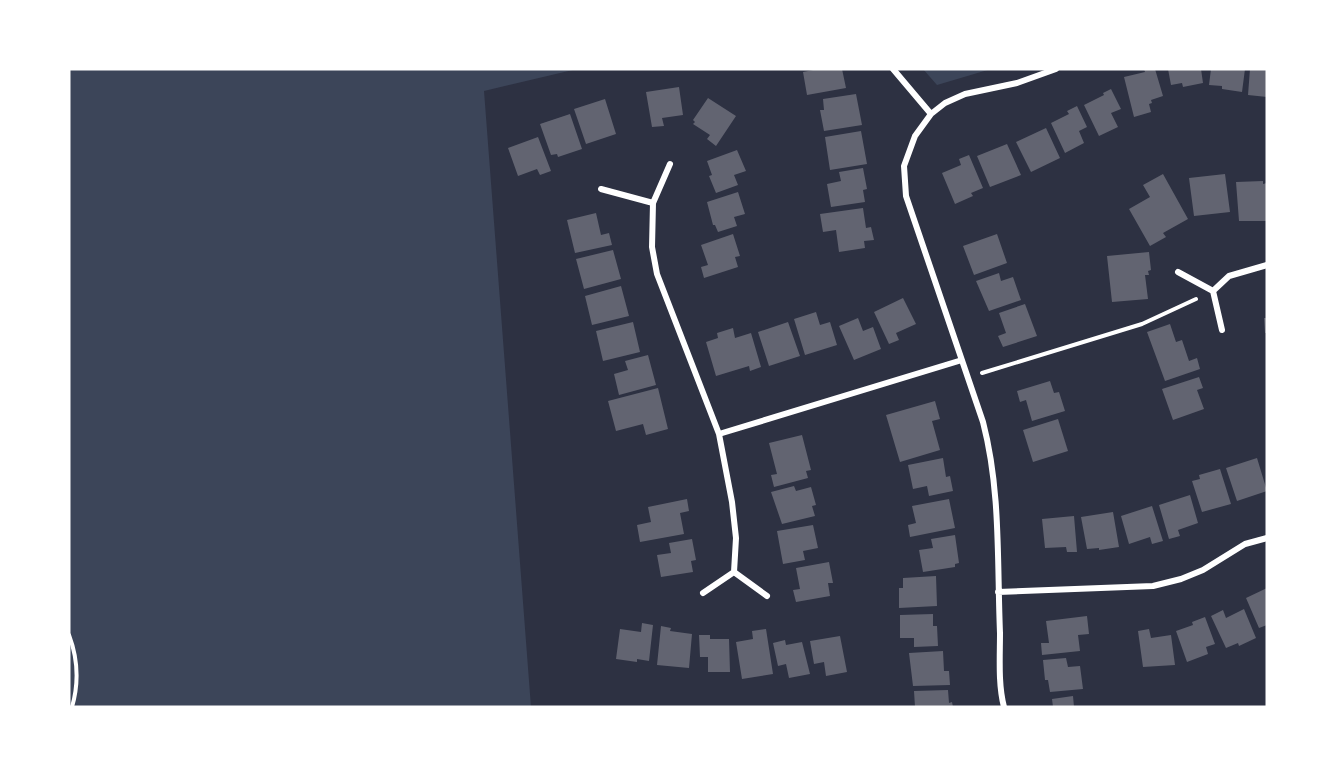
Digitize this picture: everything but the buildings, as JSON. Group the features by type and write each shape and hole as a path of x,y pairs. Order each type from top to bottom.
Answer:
{"street":[{"path":"893,69 931,114"},
{"path":"1004,707 994,476 983,422 906,196 904,166 915,136 931,114 945,103 965,94 1017,83 1056,69"},
{"path":"670,164 653,203 652,247 657,274 719,434 732,502 736,538 734,572"},
{"path":"601,189 653,203"},
{"path":"1213,291 1229,276 1267,265"},
{"path":"1178,272 1213,291 1222,330"},
{"path":"719,434 962,360"},
{"path":"998,592 1153,586 1181,579 1203,570 1245,544 1267,538"},
{"path":"703,593 734,572"},
{"path":"734,572 767,596"}],"path":[{"path":"968,377 1142,324 1213,291"},
{"path":"69,635 78,671 76,694 72,707"}],"shaded area":[{"path":"69,69 577,69 484,91 531,707 69,707"},
{"path":"923,69 991,69 937,85"}]}
